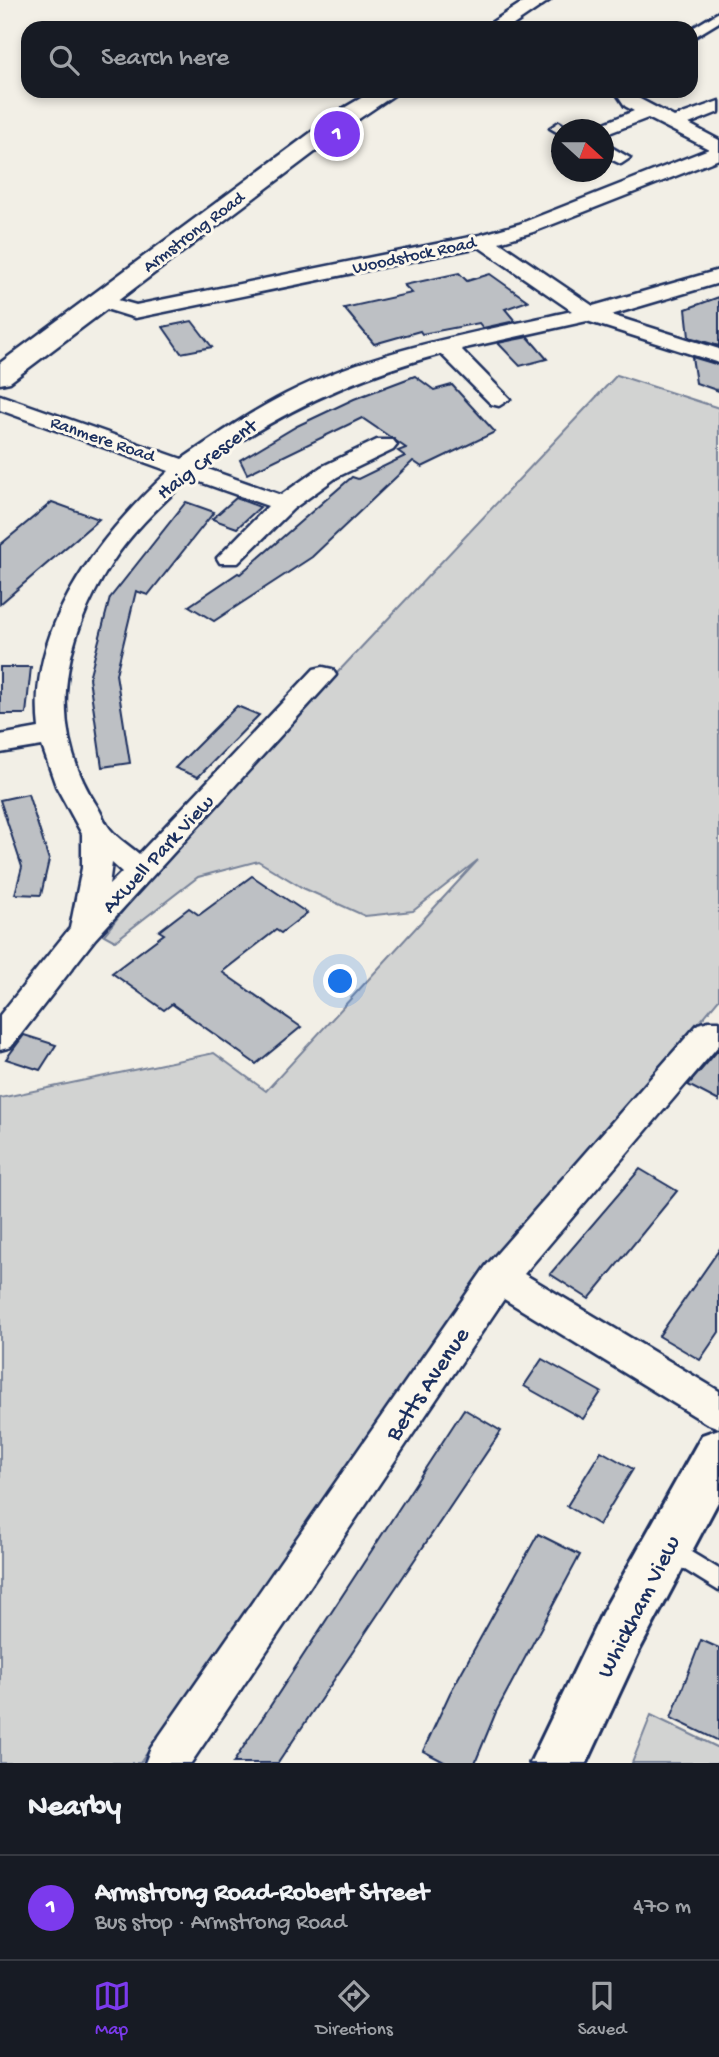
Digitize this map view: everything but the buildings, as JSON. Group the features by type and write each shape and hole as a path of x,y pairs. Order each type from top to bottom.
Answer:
{"main road":[{"name":"Whickham View","path":"558,1763 621,1632 719,1451"}],"street":[{"path":"506,21 540,0"},
{"path":"698,30 719,16"},
{"name":"Armstrong Road","path":"0,376 352,113 377,98"},
{"path":"628,98 631,102 719,150"},
{"path":"673,124 719,106"},
{"path":"614,126 649,111"},
{"name":"Woodstock Road","path":"100,301 135,312 483,240 526,228 719,150"},
{"path":"483,240 591,314 719,356"},
{"name":"Haig Crescent","path":"97,834 68,783 53,735 52,676 70,618 91,571 142,508 187,468 261,416 337,379 446,346 591,314 719,276"},
{"path":"446,346 499,399"},
{"name":"Ranmere Road","path":"0,402 284,504"},
{"path":"229,558 284,504 329,472 385,445"},
{"name":"Axwell Park View","path":"0,1038 84,931 323,676"},
{"path":"0,744 53,735"},
{"path":"97,834 140,872"},
{"path":"84,931 96,872 97,834"},
{"name":"Betts Avenue","path":"166,1763 499,1277 709,1033 719,1033"},
{"path":"499,1277 719,1412"}],"lane":[{"path":"667,1547 719,1581"}],"shaded area":[{"path":"617,375 719,408 719,999 494,1268 140,1763 0,1763 0,1098 214,1053 266,1091 478,860 413,911 365,916 303,888 258,861 198,877 115,941 104,935 154,872"},
{"path":"651,1715 719,1748 719,1763 632,1763"}],"place":[{"name":"Armstrong Road-Robert Street","path":"337,134"}]}
